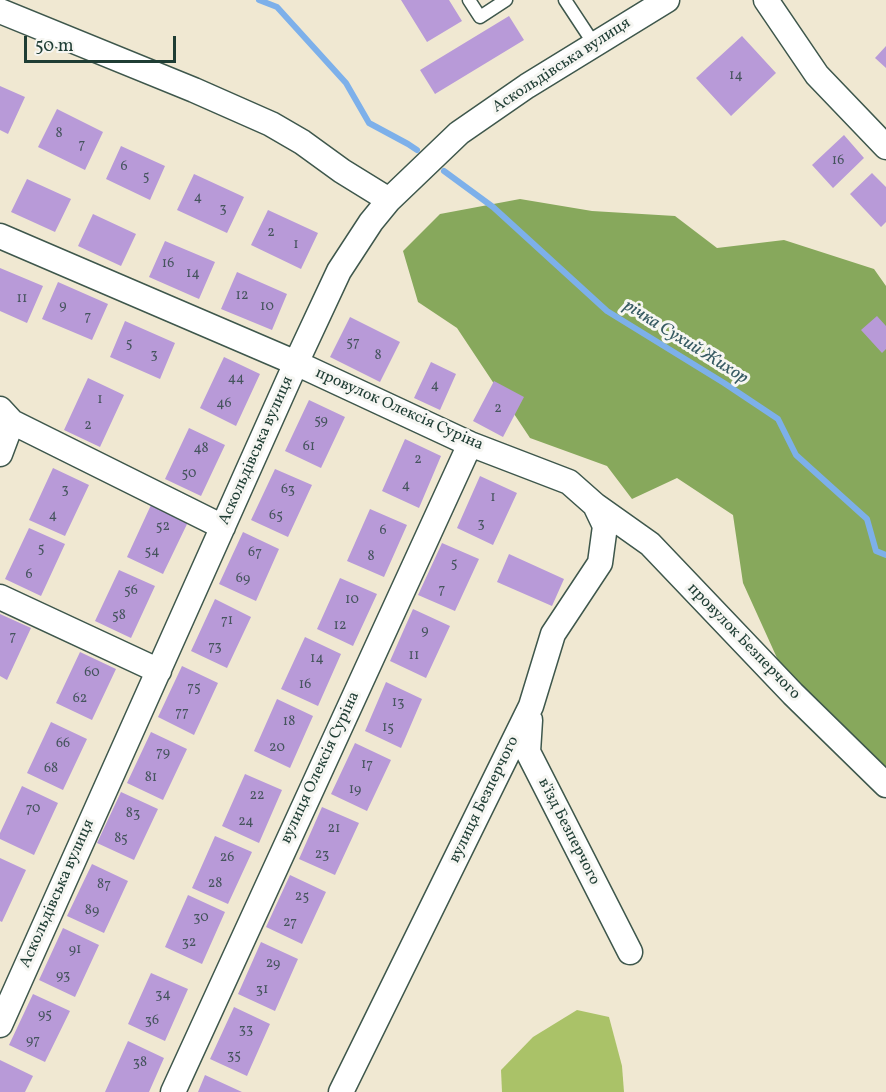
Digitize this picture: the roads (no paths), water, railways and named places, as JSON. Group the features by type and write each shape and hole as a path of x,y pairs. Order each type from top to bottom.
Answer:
{"street":[{"name":"Аскольдівська вулиця","path":"0,1025 339,270 371,222 389,200 459,133 527,86 667,0"},
{"path":"766,0 818,75 886,147"},
{"path":"0,11 271,124 389,200"},
{"name":"провулок Олексія Суріна","path":"0,236 296,363 470,444 569,482 595,505"},
{"path":"0,454 6,416 223,527"},
{"name":"вулиця Олексія Суріна","path":"173,1092 470,444"},
{"name":"вулиця Безперчого","path":"341,1092 531,706 553,634 600,563 605,526 595,505"},
{"name":"провулок Безперчого","path":"595,505 650,544 793,694 886,785"},
{"path":"0,597 159,671"},
{"name":"в'їзд Безперчого","path":"531,706 528,752 630,952"}],"lane":[{"path":"469,0 480,17 506,0"},
{"path":"565,0 594,44"}],"waterway":[{"name":"річка Сухий Жихор","path":"259,0 277,7 346,83 369,123 417,150"},
{"name":"річка Сухий Жихор","path":"444,171 493,207 607,311 778,419 796,455 867,519 876,551 886,555"}]}
